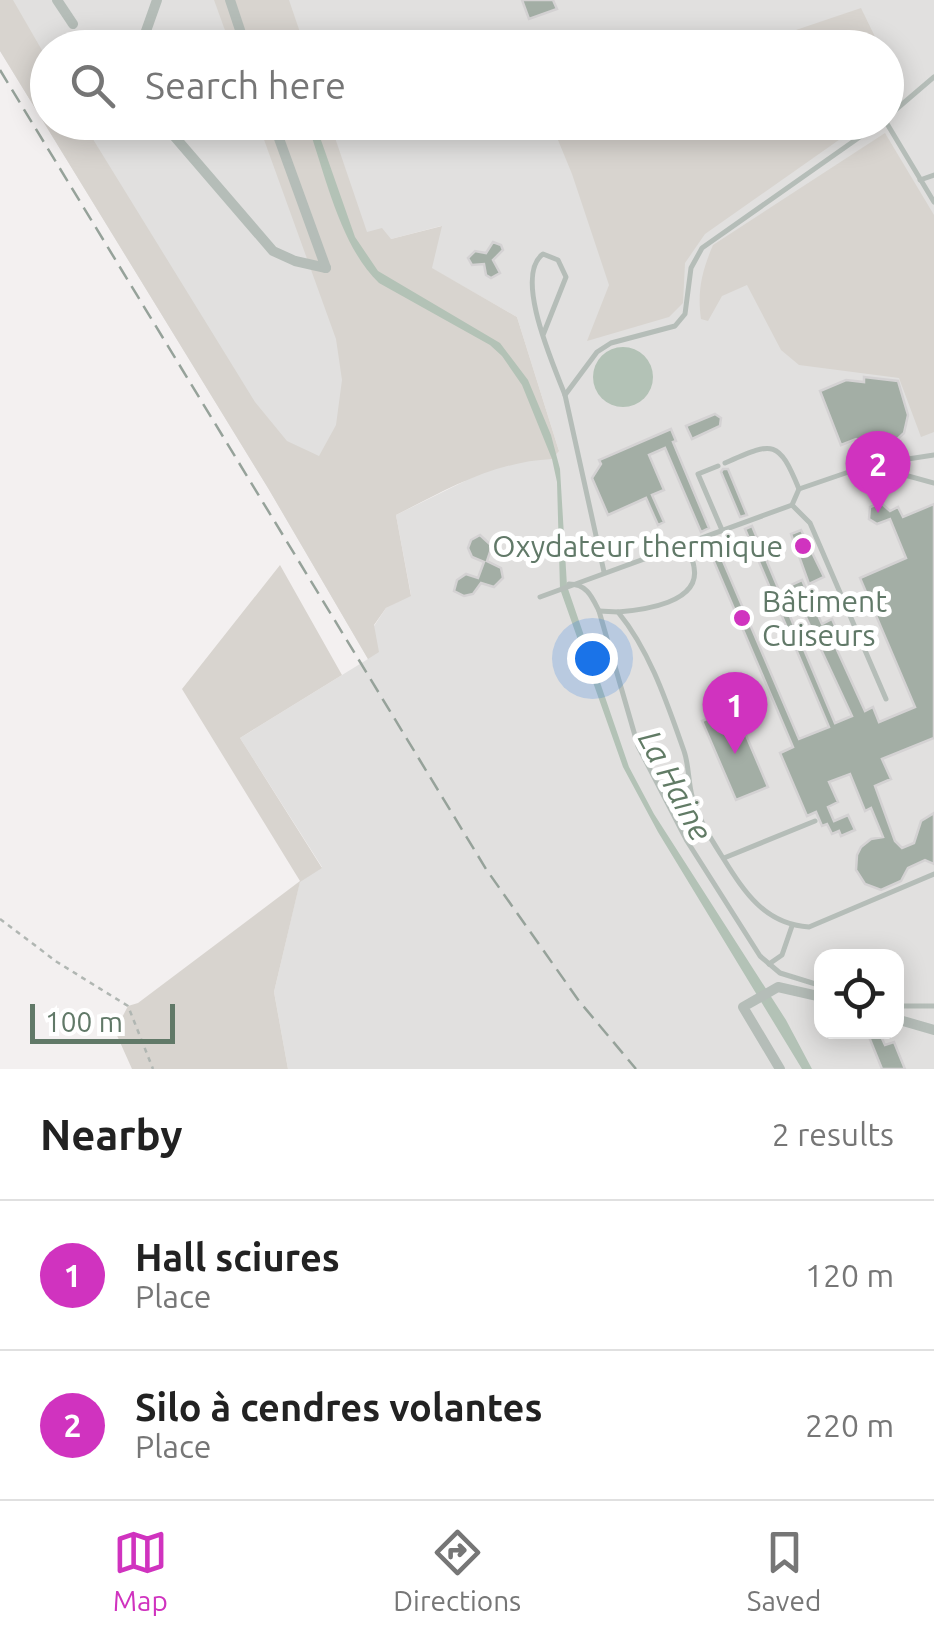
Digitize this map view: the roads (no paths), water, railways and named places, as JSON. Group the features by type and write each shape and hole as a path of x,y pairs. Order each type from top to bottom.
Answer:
{"street":[{"path":"146,30 157,0"},
{"path":"230,0 240,30"},
{"path":"62,2 73,24"},
{"path":"177,140 273,251 326,268 280,140"},
{"path":"780,1069 743,1007 773,989 788,987 814,994"},
{"path":"904,1021 934,1030"}],"lane":[{"path":"904,103 934,76"},
{"path":"565,395 597,352 611,344 675,326 685,314 692,268 702,248 857,140"},
{"path":"896,140 934,202"},
{"path":"920,180 934,175"},
{"path":"543,335 566,277 558,260 543,254 532,268 532,282 543,335 565,395 604,572"},
{"path":"540,597 792,505 799,489 786,458 776,449 762,447 698,474 722,530"},
{"path":"799,489 869,466 934,456"},
{"path":"869,466 934,483"},
{"path":"792,505 810,523 886,698"},
{"path":"599,611 646,609 674,600 691,586 695,569 685,543"},
{"path":"569,584 590,593 599,611 638,746 687,841 760,956 780,973 814,984"},
{"path":"618,612 639,638 686,756 692,796 704,826 748,899 792,926 809,927 934,874"},
{"path":"724,858 815,821"},
{"path":"770,964 782,955 792,926"},
{"path":"904,1006 934,1006"}],"railway":[{"path":"0,70 30,119"},
{"path":"43,140 486,869 579,1001 636,1069"}],"place":[{"name":"Silo à cendres volantes","path":"878,513"},
{"name":"Oxydateur thermique","path":"803,546"},
{"name":"Bâtiment Cuiseurs","path":"742,618"},
{"name":"Hall sciures","path":"735,754"}],"water label":[{"name":"La Haine","path":"676,785"}]}
